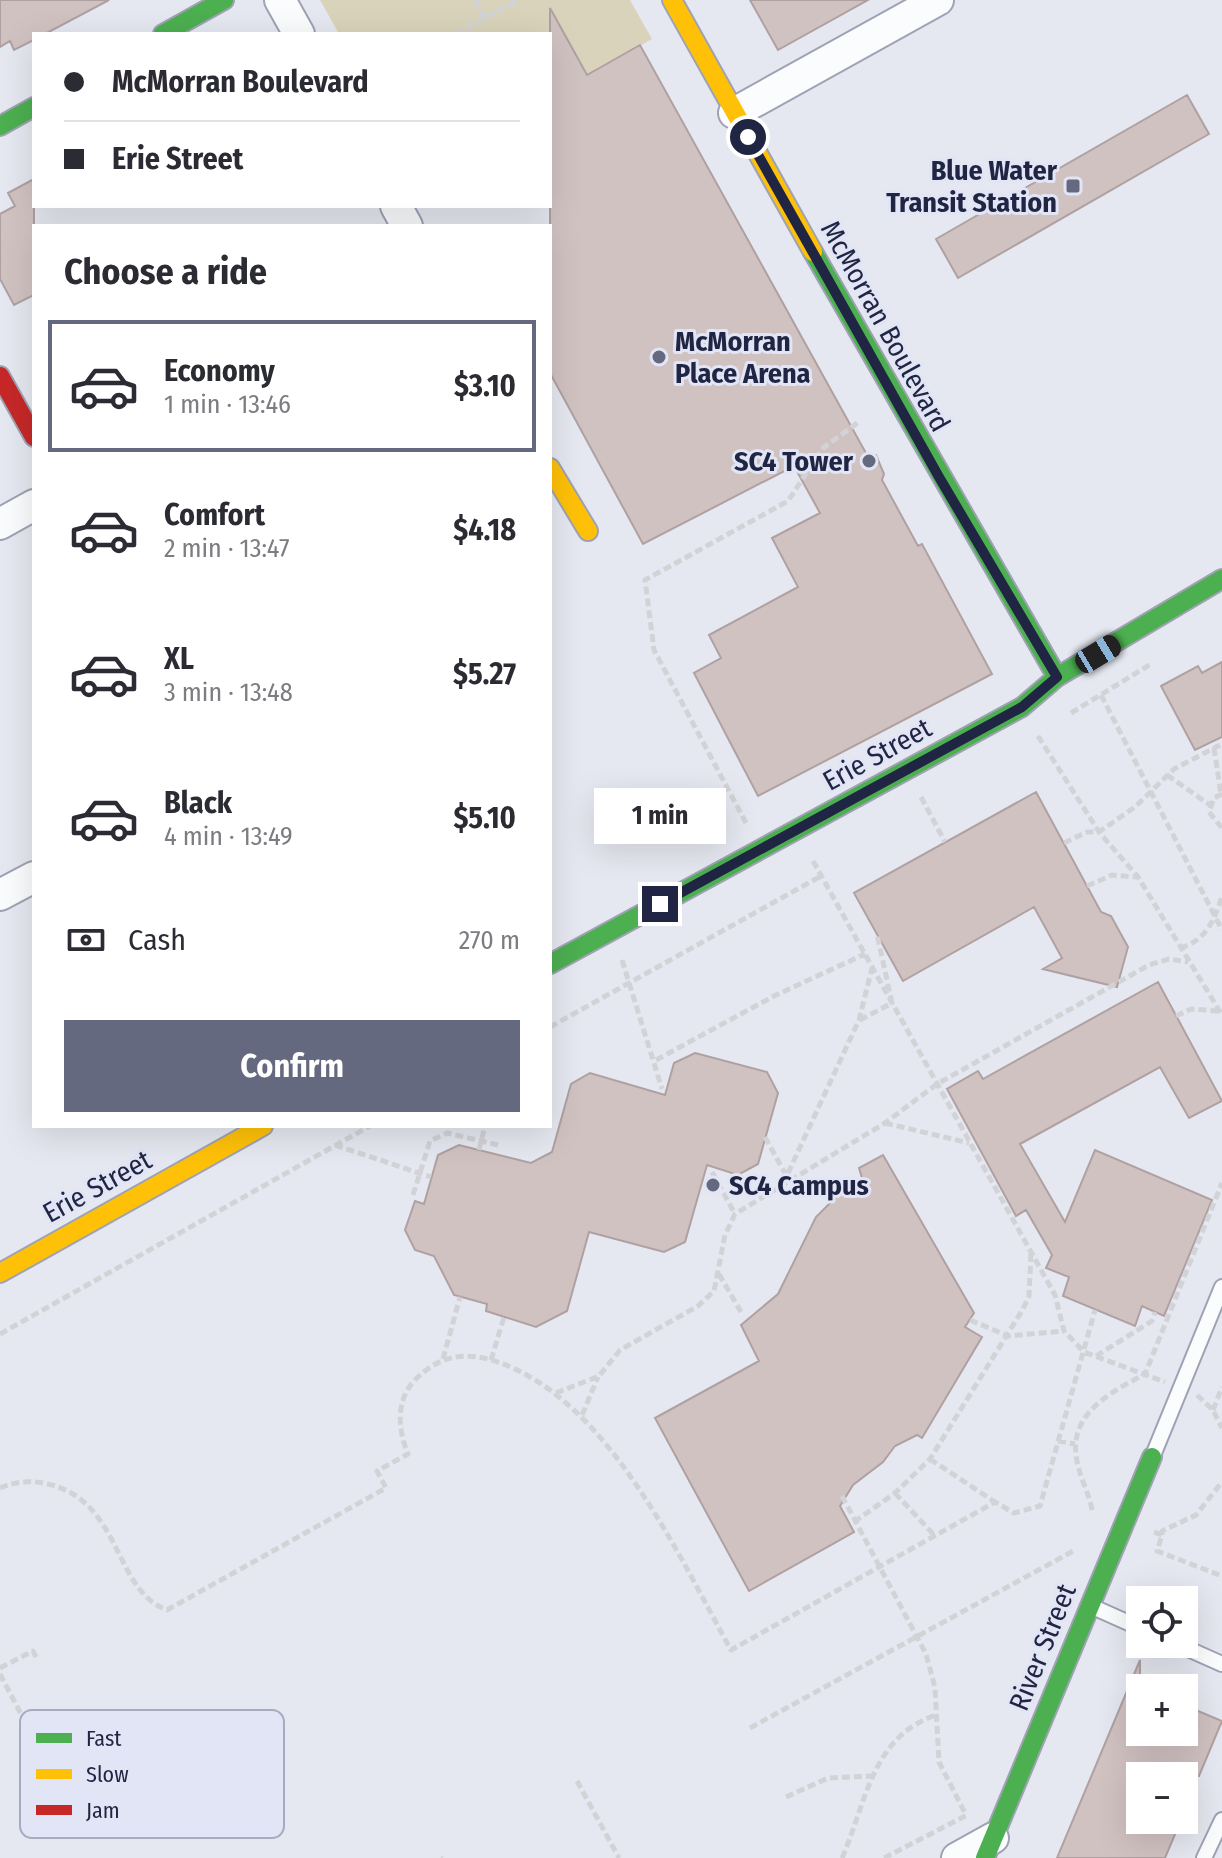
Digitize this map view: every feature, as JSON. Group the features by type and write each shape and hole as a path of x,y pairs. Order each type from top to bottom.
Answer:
{"street":[{"path":"167,32 224,0"},
{"path":"280,0 298,32"},
{"name":"McMorran Boulevard","path":"672,0 931,463 1057,677"},
{"path":"734,113 938,0"},
{"path":"0,126 32,108"},
{"path":"0,376 32,433"},
{"path":"552,471 588,531"},
{"path":"0,524 32,506"},
{"name":"Erie Street","path":"552,963 1022,707 1057,677 1222,579"},
{"path":"0,895 32,878"},
{"name":"Erie Street","path":"0,1273 259,1128"},
{"name":"River Street","path":"979,1850 1152,1457"}],"lane":[{"path":"1152,1457 1222,1287"},
{"path":"1089,1606 1126,1622"},
{"path":"1198,1653 1222,1664"},
{"path":"1204,1858 1222,1820"}],"path":[{"path":"475,0 485,18"},
{"path":"460,32 518,0"},
{"path":"746,823 654,650 645,580 788,501 823,448 860,421"},
{"path":"1101,695 1222,930"},
{"path":"1037,734 1099,832 1138,877 1221,1013"},
{"path":"1064,843 1087,832 1099,832 1167,775 1217,746 1222,794 1210,805"},
{"path":"905,770 945,842"},
{"path":"1167,775 1210,805"},
{"path":"1210,805 1211,819 1222,828"},
{"path":"797,831 1055,1295 1064,1331 1084,1352 1201,1397 1213,1410 1222,1428"},
{"path":"1087,886 1112,875 1138,877"},
{"path":"552,1026 821,876"},
{"path":"1180,948 1199,939 1216,919 1222,896"},
{"path":"611,929 656,1060 662,1089"},
{"path":"877,934 892,1003"},
{"path":"656,1060 774,996 865,954"},
{"path":"788,1179 885,1123 937,1084 1149,965 1169,959 1188,962"},
{"path":"582,1415 599,1376 620,1350 698,1306 714,1291 725,1235 735,1214 782,1186 788,1179 859,1020 872,967"},
{"path":"1213,1000 1222,999"},
{"path":"859,1020 892,1003"},
{"path":"1176,1016 1191,1009 1221,1013"},
{"path":"885,1123 970,1143"},
{"path":"0,1334 366,1128"},
{"path":"479,1150 484,1128"},
{"path":"413,1195 430,1141 447,1133 498,1145"},
{"path":"765,1137 788,1179"},
{"path":"335,1145 431,1177"},
{"path":"712,1172 735,1214"},
{"path":"1086,1523 1092,1510 1080,1475 1075,1444 1085,1420 1102,1397 1145,1374 1222,1183"},
{"path":"854,1522 895,1493 930,1459 1008,1336 1029,1296 1031,1252"},
{"path":"719,1273 741,1312"},
{"path":"443,1359 460,1297"},
{"path":"930,1459 1014,1513 1040,1506 1095,1310"},
{"path":"1095,1356 1152,1321 1155,1312"},
{"path":"491,1360 504,1317"},
{"path":"970,1320 1008,1336 1064,1331"},
{"path":"1152,1321 1164,1326"},
{"path":"0,1488 37,1481 70,1491 87,1503 98,1514 145,1596 154,1605 167,1610 386,1488 377,1471 408,1454 401,1437 403,1400 425,1369 443,1359 465,1355 491,1360 556,1393 582,1415 658,1520 731,1650 995,1502"},
{"path":"556,1393 599,1376"},
{"path":"1213,1410 1222,1387"},
{"path":"1058,1441 1075,1444"},
{"path":"1222,1482 1196,1515 1162,1531 1157,1551 1222,1576"},
{"path":"895,1493 935,1536"},
{"path":"842,1496 930,1669 939,1762 979,1850"},
{"path":"1092,1510 1162,1535"},
{"path":"1069,1565 1081,1537"},
{"path":"750,1728 1075,1550"},
{"path":"20,1712 0,1671 33,1651 37,1659"},
{"path":"842,1858 871,1776 906,1730 936,1715"},
{"path":"786,1797 828,1778 871,1776"},
{"path":"577,1781 619,1858"},
{"path":"884,1858 966,1816 973,1801"}],"shaded area":[{"path":"320,0 630,0 652,39 587,75 560,26 550,32 338,32"}],"building":[{"path":"0,0 109,0 49,32 32,32 32,41 14,50 10,41 0,47"},
{"path":"750,0 868,0 778,50"},
{"path":"550,8 587,75 640,45 867,455 876,455 884,474 882,480 918,546 922,544 992,674 758,796 694,673 721,658 709,635 798,587 772,538 820,513 794,466 643,544 552,377"},
{"name":"Blue Water Transit Station","path":"1187,95 1209,134 958,278 936,239"},
{"path":"32,180 32,296 14,305 0,279 0,214 15,206 8,193"},
{"path":"1222,662 1222,737 1195,750 1161,686 1198,666 1202,673"},
{"path":"1036,792 1101,912 1111,916 1128,947 1117,987 1043,969 1062,958 1034,907 903,981 854,893"},
{"path":"1158,982 1222,1101 1189,1118 1160,1067 1020,1144 1065,1222 1095,1150 1212,1200 1164,1316 1142,1306 1135,1326 1063,1296 1069,1277 1046,1268 1052,1255 1026,1210 1016,1216 947,1089 978,1071 983,1079"},
{"path":"695,1053 767,1072 778,1093 758,1164 738,1175 707,1165 685,1242 664,1252 589,1232 567,1311 536,1327 486,1311 487,1304 454,1295 434,1256 415,1250 405,1230 415,1201 424,1204 438,1155 459,1145 531,1163 552,1152 571,1084 590,1073 665,1095 674,1063"},
{"path":"883,1155 974,1313 965,1327 982,1337 922,1438 917,1435 895,1446 883,1462 853,1485 840,1506 854,1532 749,1591 655,1418 759,1361 741,1325 778,1294 816,1217 844,1189 862,1178 859,1168"},
{"path":"1140,1660 1140,1674 1134,1674"},
{"path":"1126,1693 1126,1746 1198,1746 1198,1711 1222,1721 1199,1776 1198,1762 1126,1762 1126,1834 1175,1834 1165,1858 1057,1858"}],"traffic: fast":[{"path":"167,32 224,0"},
{"path":"0,126 32,108"},
{"path":"813,252 1057,677"},
{"path":"552,963 1022,707 1057,677 1222,579"},
{"path":"985,1858 1152,1457"}],"traffic: slow":[{"path":"672,0 813,252"},
{"path":"552,471 588,531"},
{"path":"0,1273 259,1128"}],"traffic: jam":[{"path":"0,376 32,433"}],"place":[{"name":"Blue Water Transit Station","path":"1073,186"},
{"name":"McMorran Place Arena","path":"659,357"},
{"name":"SC4 Tower","path":"869,461"},
{"name":"SC4 Campus","path":"713,1185"}],"route":[{"path":"660,904 1022,707 1057,677 939,477 748,137"}]}
